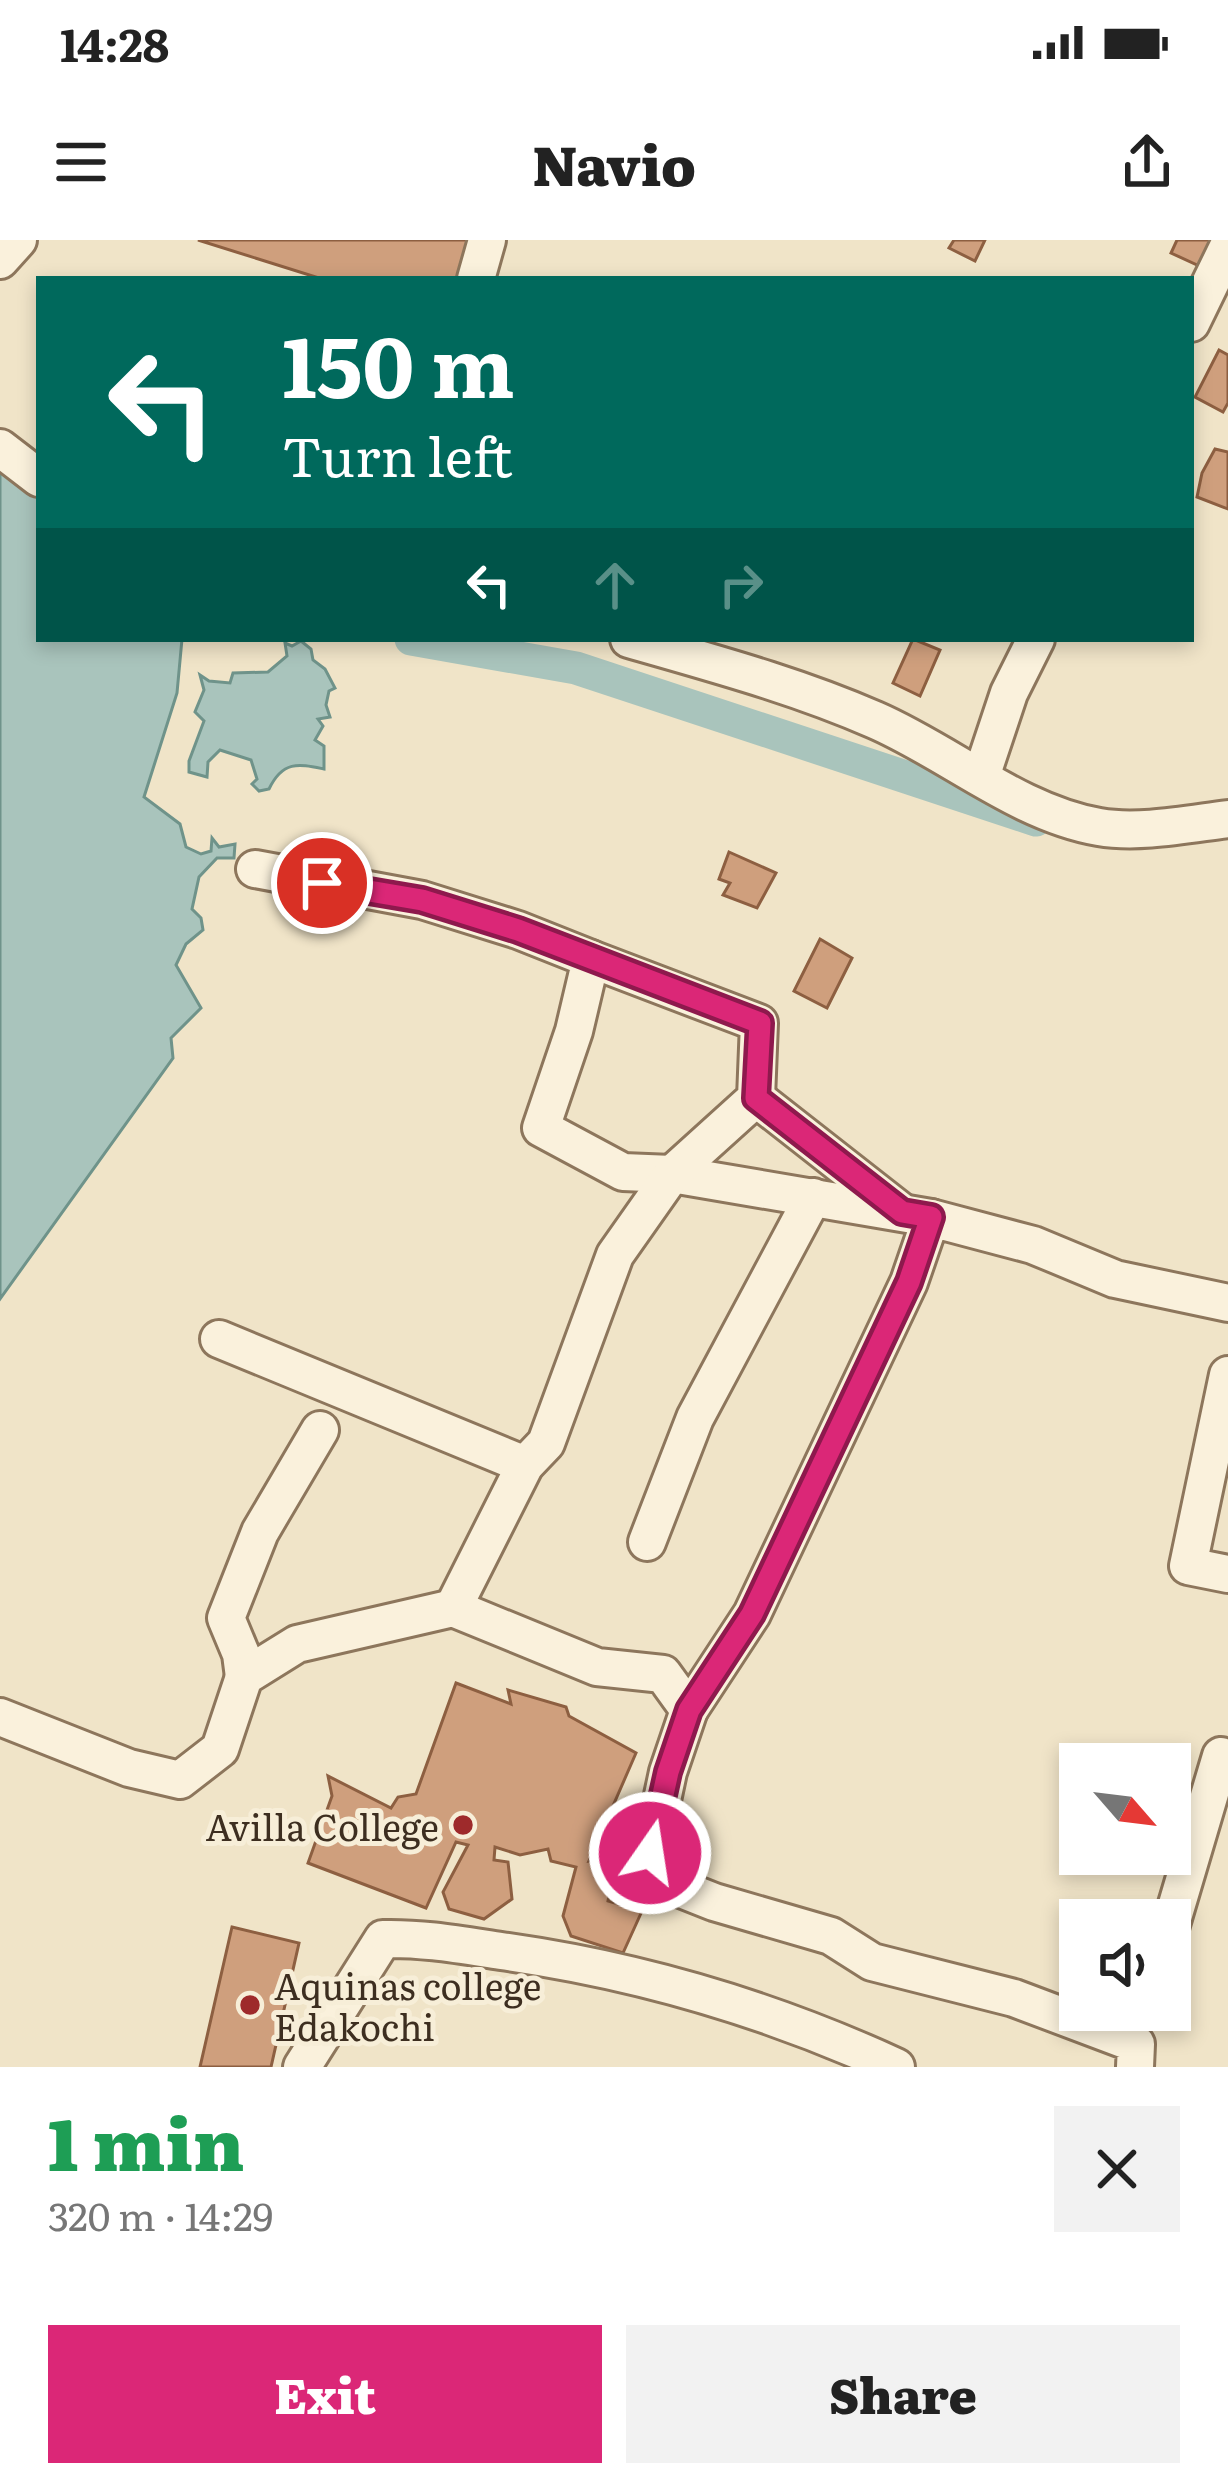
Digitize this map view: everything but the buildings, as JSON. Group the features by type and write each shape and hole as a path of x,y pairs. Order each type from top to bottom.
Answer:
{"street":[{"path":"0,260 18,240"},
{"path":"477,276 487,240"},
{"path":"1194,317 1228,247"},
{"path":"0,448 36,476"},
{"path":"639,642 778,682 858,713 1045,809 1101,828 1228,819"},
{"path":"981,777 1010,693 1035,642"},
{"path":"255,868 422,900 518,930 760,1023 756,1098 672,1174 615,1255 546,1443 524,1465 452,1608"},
{"path":"591,959 574,1031 541,1128 623,1172 672,1174 916,1215 1034,1245 1115,1279 1228,1303"},
{"path":"756,1098 916,1215"},
{"path":"647,1542 695,1418 813,1197"},
{"path":"916,1215 909,1282 762,1594 689,1710 668,1772 646,1875 714,1902 831,1936 872,1962 1014,1998 1139,2040"},
{"path":"219,1339 524,1465"},
{"path":"1228,1375 1188,1566 1228,1574"},
{"path":"0,1717 129,1768 180,1780 220,1749 244,1677 241,1654 226,1618 260,1532 320,1430"},
{"path":"244,1677 297,1644 452,1608 597,1667 663,1674 689,1710"},
{"path":"1179,1899 1221,1756"},
{"path":"302,2067 382,1939 415,1938 584,1963 812,2029 896,2067"}],"water":[{"path":"0,469 36,494 36,642 182,642 177,693 144,797 180,824 186,847 201,854 211,851 212,838 219,847 235,844 234,858 217,858 199,877 192,909 201,918 203,930 186,944 176,965 201,1008 171,1038 173,1058 0,1299"},
{"path":"302,642 311,649 313,660 325,669 335,688 329,691 326,705 330,717 318,719 323,726 315,740 324,746 324,769 292,766 269,789 259,791 252,784 257,779 251,760 220,750 208,762 207,777 189,772 204,721 195,712 204,690 200,675 230,683 233,673 268,672 287,656 285,643"}],"waterway":[{"path":"428,642 576,668 1036,820"}],"place":[{"name":"Avilla College","path":"463,1825"},
{"name":"Aquinas college Edakochi","path":"250,2005"}],"route":[{"path":"322,883 422,900 518,930 760,1023 756,1098 902,1212 931,1217 909,1282 752,1614 689,1710 668,1772 650,1853"}]}
